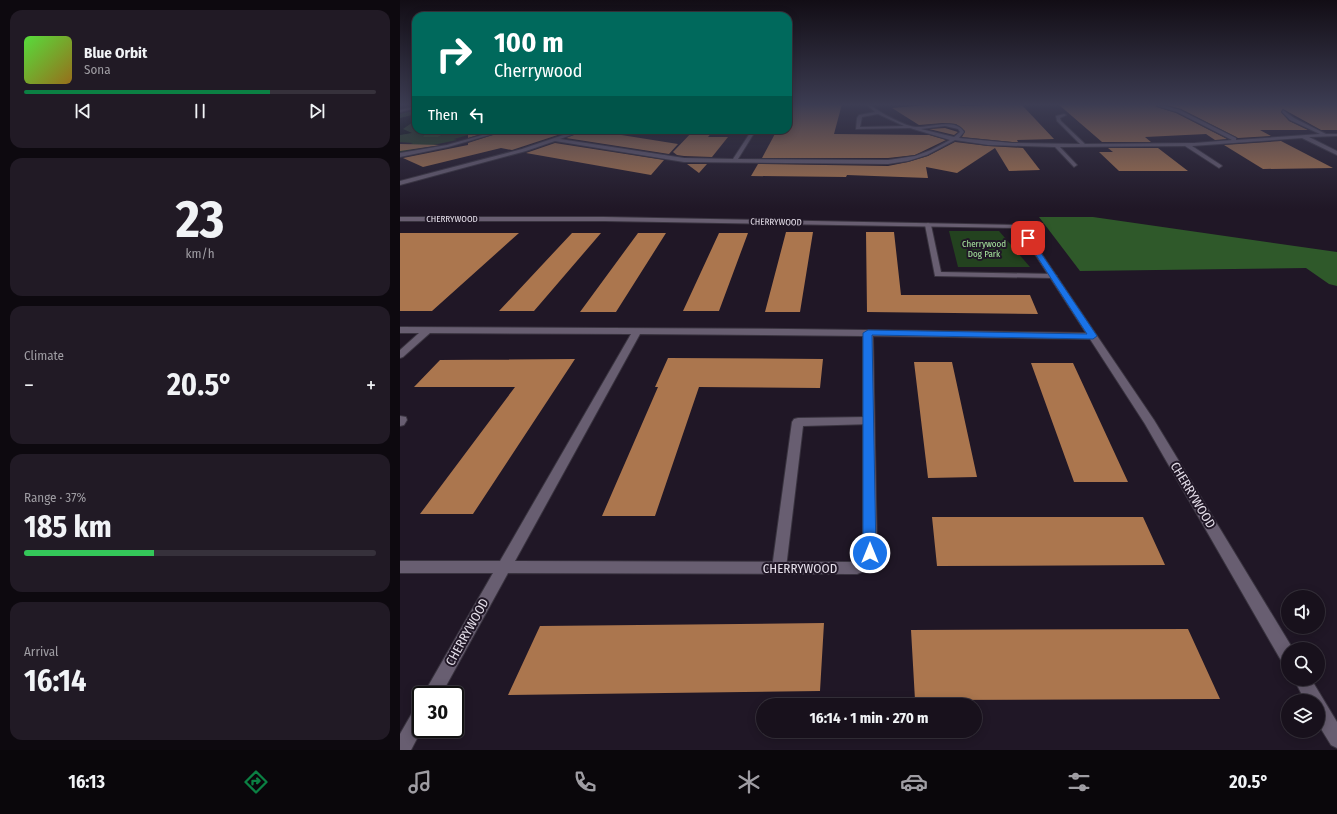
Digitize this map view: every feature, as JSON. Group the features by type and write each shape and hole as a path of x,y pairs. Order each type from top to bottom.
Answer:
{"street":[{"path":"400,155 448,146 473,139"},
{"path":"735,160 748,139"},
{"path":"400,183 556,140 666,158 897,161 928,154 955,139 998,144 1057,146 1186,144 1252,139"},
{"path":"1078,139 1084,145"},
{"path":"1308,139 1337,153"},
{"path":"1186,144 1219,166"},
{"path":"1057,146 1074,165"},
{"name":"CHERRYWOOD","path":"400,219 604,219 1020,226 1150,423 1281,644"},
{"path":"928,224 938,274 1053,276"},
{"path":"400,330 1093,336"},
{"path":"400,355 428,330"},
{"name":"CHERRYWOOD","path":"437,686 637,331"},
{"name":"CHERRYWOOD","path":"400,567 857,568 870,553 868,333"},
{"path":"779,568 798,422 868,421"},
{"path":"1325,719 1337,739"},
{"path":"401,750 412,730"}],"green space":[{"path":"400,139 457,140 400,152 400,149 413,143 400,142"},
{"path":"1039,217 1093,217 1337,252 1337,286 1329,284 1306,268 1080,271"},
{"name":"Cherrywood Dog Park","path":"949,231 999,231 1030,267 958,267"}],"building":[{"path":"480,139 546,139 512,150 501,148 423,167 403,158 468,145 468,143"},
{"path":"572,139 647,139 678,144 669,154"},
{"path":"685,139 726,139 712,157 684,156 677,155 673,152"},
{"path":"772,139 946,140 915,155 888,158 762,158"},
{"path":"982,139 1054,139 1017,140 1018,142"},
{"path":"1099,139 1147,139 1151,142 1102,142"},
{"path":"1281,141 1333,168 1263,169 1224,145"},
{"path":"955,142 1023,148 1040,170 1009,171 995,148 957,173 926,167 928,178 847,175 846,177 751,176 758,164 888,166 928,156"},
{"path":"555,143 664,160 651,175 526,153"},
{"path":"400,144 441,145 400,151"},
{"path":"1108,148 1158,148 1188,171 1119,171 1099,152 1113,152"},
{"path":"687,164 707,164 699,173"},
{"path":"786,232 813,232 800,312 765,312"},
{"path":"866,232 894,232 901,295 1030,295 1038,314 867,312"},
{"path":"400,233 519,233 432,311 400,311"},
{"path":"572,233 601,233 534,311 499,311"},
{"path":"638,233 666,233 616,312 580,312"},
{"path":"719,233 748,233 719,311 683,311"},
{"path":"668,358 823,359 820,388 699,387 655,516 602,516 658,387 655,387"},
{"path":"575,359 473,514 420,514 515,387 414,387 440,360"},
{"path":"914,362 952,362 977,477 928,478"},
{"path":"1031,363 1073,363 1128,482 1074,482"},
{"path":"932,517 1143,517 1165,565 937,566"},
{"path":"824,623 820,691 508,695 540,626"},
{"path":"1188,629 1220,699 982,700 982,698 915,698 911,630"}],"route":[{"path":"870,553 868,333 1093,336 1028,238"}]}
